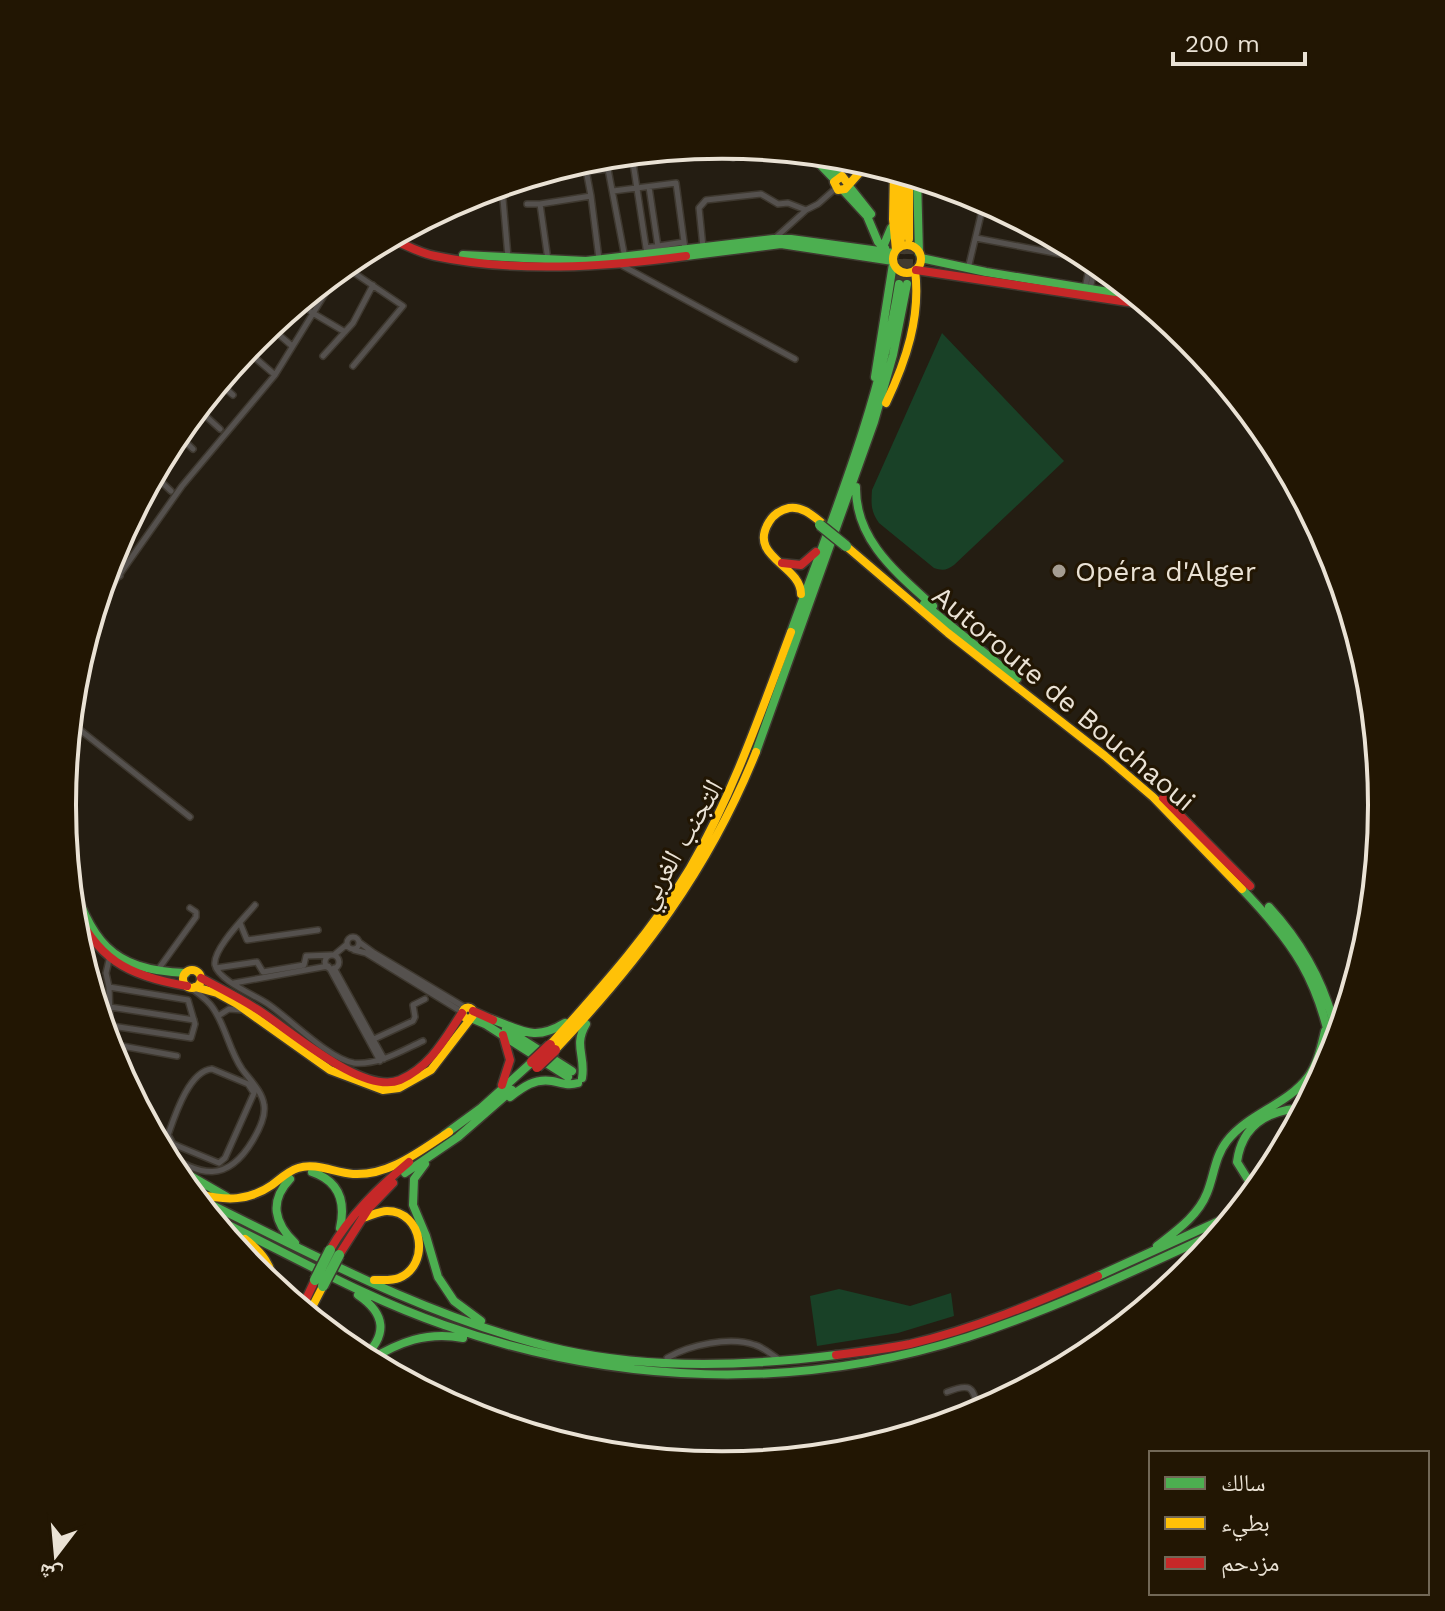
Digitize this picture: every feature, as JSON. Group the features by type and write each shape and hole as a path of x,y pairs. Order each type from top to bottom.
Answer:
{"main road":[{"path":"825,168 842,183"},
{"path":"830,168 872,216 874,232 883,247 894,256 903,273 915,270 958,275 1127,302"},
{"path":"842,183 860,174"},
{"path":"870,421 894,256 894,182"},
{"path":"902,185 905,239 908,186"},
{"path":"870,421 894,387 907,352 908,286 920,256 917,189"},
{"path":"883,247 893,219"},
{"path":"407,242 438,252 509,259 623,261 646,251 773,239 791,239 894,256"},
{"path":"404,243 423,254 478,262 590,267 781,244 894,256 908,245 920,256 968,269 1116,293"},
{"path":"908,286 929,273"},
{"name":"التجنب الغربي","path":"306,1300 334,1252 376,1200 535,1065 600,1002 688,887 732,804 766,726 868,442 870,421 891,338 908,286"},
{"name":"التجنب الغربي","path":"552,1047 628,956 691,866 743,760 788,641 824,524 870,421"},
{"path":"868,442 855,493 856,512 864,533 969,640"},
{"path":"788,641 801,582 770,557 764,539 772,516 789,508 802,509 847,545"},
{"path":"790,511 802,513 824,524 818,550 806,562 787,565 771,553 767,532 772,521 780,515 790,511"},
{"name":"Autoroute de Bouchaoui","path":"847,545 1141,778 1212,847 1281,919 1302,948 1322,983 1330,1025"},
{"name":"Autoroute de Bouchaoui","path":"847,545 948,633 1105,756 1175,819 1271,919 1300,958 1331,1023"},
{"path":"86,921 102,943 128,964 156,972 186,973 184,981 256,1008 332,1063 380,1082 398,1081 430,1062 468,1013"},
{"path":"89,937 109,960 130,972 193,985 221,995 321,1065 387,1090 403,1086 435,1067 468,1013"},
{"path":"490,1104 533,1081 549,1080 569,1086 575,1077 585,1071 578,1055 578,1038 600,1002"},
{"path":"468,1013 575,1077"},
{"path":"468,1013 491,1019 519,1032 537,1035 554,1030 576,1015"},
{"path":"491,1019 575,1077"},
{"path":"1318,1056 1330,1020"},
{"path":"490,1104 510,1070 510,1052 503,1035"},
{"path":"1141,1258 1190,1218 1205,1199 1224,1144 1238,1129 1285,1099 1308,1079"},
{"path":"1249,1179 1237,1162 1242,1137 1251,1126 1269,1115 1292,1109"},
{"path":"207,1195 232,1199 265,1190 289,1172 306,1166 347,1174 370,1173 400,1162 454,1134"},
{"path":"454,1134 417,1173 413,1205 445,1291 468,1313 512,1335"},
{"name":"التجنب الغربي","path":"334,1252 339,1232 370,1195 454,1134"},
{"path":"324,1260 284,1232 275,1212 278,1193 290,1179 303,1173 325,1176 343,1199 339,1232"},
{"path":"194,1178 232,1199"},
{"path":"215,1206 358,1277 439,1311 512,1335 576,1352 711,1364 782,1361 929,1339 1054,1295 1216,1223"},
{"path":"358,1277 395,1281 414,1269 420,1257 421,1244 412,1220 399,1213 386,1210 373,1212 361,1219"},
{"path":"235,1230 318,1278 367,1300 379,1312 380,1326 372,1348"},
{"path":"242,1239 259,1249 272,1270"},
{"path":"381,1354 404,1341 431,1334 568,1362 663,1374 780,1374 897,1356 962,1339 1032,1315 1202,1239"},
{"path":"302,1297 318,1278"},
{"path":"318,1278 440,1325 568,1362"},
{"name":"التجنب الغربي","path":"314,1306 318,1278"}],"street":[{"path":"613,191 636,187 649,187 673,182 677,185 685,246 658,247 646,251 636,187 633,166"},
{"path":"608,169 623,261 795,359"},
{"path":"587,173 599,260"},
{"path":"773,239 842,183"},
{"path":"649,187 658,247"},
{"path":"703,247 699,208 700,203 706,200 761,194 777,203 788,203 806,210"},
{"path":"527,204 591,196"},
{"path":"503,199 509,259"},
{"path":"540,204 548,260"},
{"path":"968,269 981,213"},
{"path":"976,238 1058,253"},
{"path":"353,366 403,306 354,274"},
{"path":"1087,288 1090,274"},
{"path":"323,356 362,311 373,285"},
{"path":"116,581 182,486 275,375 318,301"},
{"path":"311,312 345,332"},
{"path":"279,335 292,346"},
{"path":"255,358 275,375"},
{"path":"227,390 233,395"},
{"path":"207,417 220,429"},
{"path":"187,443 193,449"},
{"path":"162,483 171,491"},
{"path":"81,731 190,817"},
{"path":"255,905 217,953 216,968 221,975 267,1003 323,1047 347,1061 382,1060 423,1041"},
{"path":"156,972 196,917 196,912 190,908"},
{"path":"240,923 247,940 318,930"},
{"path":"350,948 347,940 352,937 468,1013"},
{"path":"359,942 358,947 326,959 374,1039 382,1060"},
{"path":"233,983 332,966 350,948"},
{"path":"350,948 366,953 468,1013"},
{"path":"216,968 257,962 263,972 304,965 306,956 332,955"},
{"path":"332,955 332,966 382,1060"},
{"path":"109,960 106,973 111,1015"},
{"path":"183,999 193,985 206,1000 218,1016 236,1061 259,1092 265,1107 263,1119 236,1163 224,1171 198,1171 185,1165"},
{"path":"109,987 183,999 190,1004 194,1020 191,1038 115,1026"},
{"path":"374,1039 413,1021 413,1005 425,999"},
{"path":"110,1007 194,1020"},
{"path":"218,1016 229,1009 248,1011"},
{"path":"122,1046 177,1056"},
{"path":"210,1068 252,1087 253,1098 223,1161 215,1162 192,1153 173,1144 168,1135 192,1083 210,1068"},
{"path":"188,1167 192,1153"},
{"path":"662,1361 676,1353 730,1342 756,1345 782,1361"},
{"path":"947,1392 962,1387 971,1388 977,1400"}],"green space":[{"path":"942,333 1064,461 954,565 942,570 934,568 879,523 873,511 872,490"},
{"path":"839,1289 910,1306 951,1293 954,1316 898,1333 817,1346 810,1296"}],"tunnel":[{"path":"899,284 901,239"},
{"path":"907,284 909,239"}],"traffic: fast":[{"path":"823,167 835,180"},
{"path":"832,169 839,176"},
{"path":"848,185 871,214"},
{"path":"917,189 919,253"},
{"path":"843,190 867,216 878,242 885,248"},
{"path":"883,247 891,228"},
{"path":"463,255 586,261 773,239 894,253"},
{"path":"686,256 781,244 893,261"},
{"path":"921,258 1116,293"},
{"path":"875,377 893,264"},
{"path":"791,632 867,417 891,329 899,284"},
{"path":"756,752 874,422 893,355 907,284"},
{"path":"856,487 858,506 870,539 893,568 933,606"},
{"path":"820,525 846,546"},
{"path":"924,604 1017,679"},
{"path":"1242,889 1276,927 1302,965 1321,1006 1328,1033"},
{"path":"1269,907 1304,953 1333,1019"},
{"path":"86,915 95,933 121,958 138,966 186,973"},
{"path":"471,1018 568,1077"},
{"path":"491,1019 536,1033 565,1023"},
{"path":"582,1078 580,1039 586,1024"},
{"path":"506,1029 572,1071"},
{"path":"1318,1057 1325,1031"},
{"path":"444,1135 481,1108 532,1062"},
{"path":"1157,1246 1198,1209 1227,1141 1246,1123 1290,1095 1312,1070"},
{"path":"510,1097 535,1082 578,1083"},
{"path":"405,1173 458,1137 512,1090"},
{"path":"1249,1179 1237,1162 1245,1138 1260,1121 1292,1109"},
{"path":"425,1164 414,1179 413,1205 438,1277 454,1301 481,1321"},
{"path":"312,1172 329,1181 338,1193 342,1209 340,1228"},
{"path":"195,1179 227,1197"},
{"path":"290,1179 279,1195 277,1212 282,1228 295,1243"},
{"path":"216,1207 420,1304 467,1322 563,1350 630,1360 699,1364 769,1362 836,1355"},
{"path":"1098,1276 1217,1222"},
{"path":"232,1227 354,1288 414,1314 508,1345 573,1360 639,1370 705,1374 771,1373 837,1367 903,1355 1001,1326 1202,1240"},
{"path":"315,1280 330,1250"},
{"path":"323,1286 339,1255"},
{"path":"358,1295 378,1317 380,1333 372,1348"},
{"path":"381,1354 425,1337 463,1338"}],"traffic: slow":[{"path":"848,184 842,176 834,182 838,190 845,189 859,173"},
{"path":"894,182 896,250"},
{"path":"901,184 901,239"},
{"path":"909,187 909,239"},
{"path":"907,245 917,249 921,259 917,269 907,273 897,269 893,259 897,249 907,245"},
{"path":"886,403 900,371 914,322 915,270"},
{"path":"801,594 793,575 769,553 764,534 773,517 789,508 803,510 822,523"},
{"path":"846,546 948,633 1153,797 1242,889"},
{"path":"550,1045 642,938 690,868 733,782 791,632"},
{"path":"555,1050 616,982 670,911 717,835 756,752"},
{"path":"192,970 201,979 192,988 183,979 192,970"},
{"path":"195,987 217,993 237,1004 330,1070 383,1090 399,1088 431,1070 471,1018"},
{"path":"468,1007 474,1013 468,1019 462,1013 468,1007"},
{"path":"207,1196 246,1197 305,1166 353,1174 379,1171 404,1161 449,1132"},
{"path":"363,1218 384,1211 399,1213 409,1220 418,1240 416,1262 409,1271 396,1279 374,1280"},
{"path":"245,1239 257,1249 268,1266"},
{"path":"313,1305 323,1286"}],"traffic: jam":[{"path":"402,244 429,255 497,265 592,265 686,256"},
{"path":"916,270 1127,302"},
{"path":"782,563 801,565 816,552"},
{"path":"1163,798 1250,886"},
{"path":"88,932 116,962 147,977 187,986"},
{"path":"201,978 255,1008 346,1069 384,1082 400,1080 420,1067 436,1051 462,1013"},
{"path":"473,1011 493,1020"},
{"path":"502,1085 510,1060 503,1035"},
{"path":"532,1062 550,1045"},
{"path":"537,1067 555,1050"},
{"path":"330,1250 365,1203 409,1162"},
{"path":"339,1255 369,1208 393,1183"},
{"path":"836,1355 910,1344 958,1331 1098,1276"},
{"path":"306,1300 315,1280"}],"place":[{"name":"Opéra d'Alger","path":"1059,571"}]}
